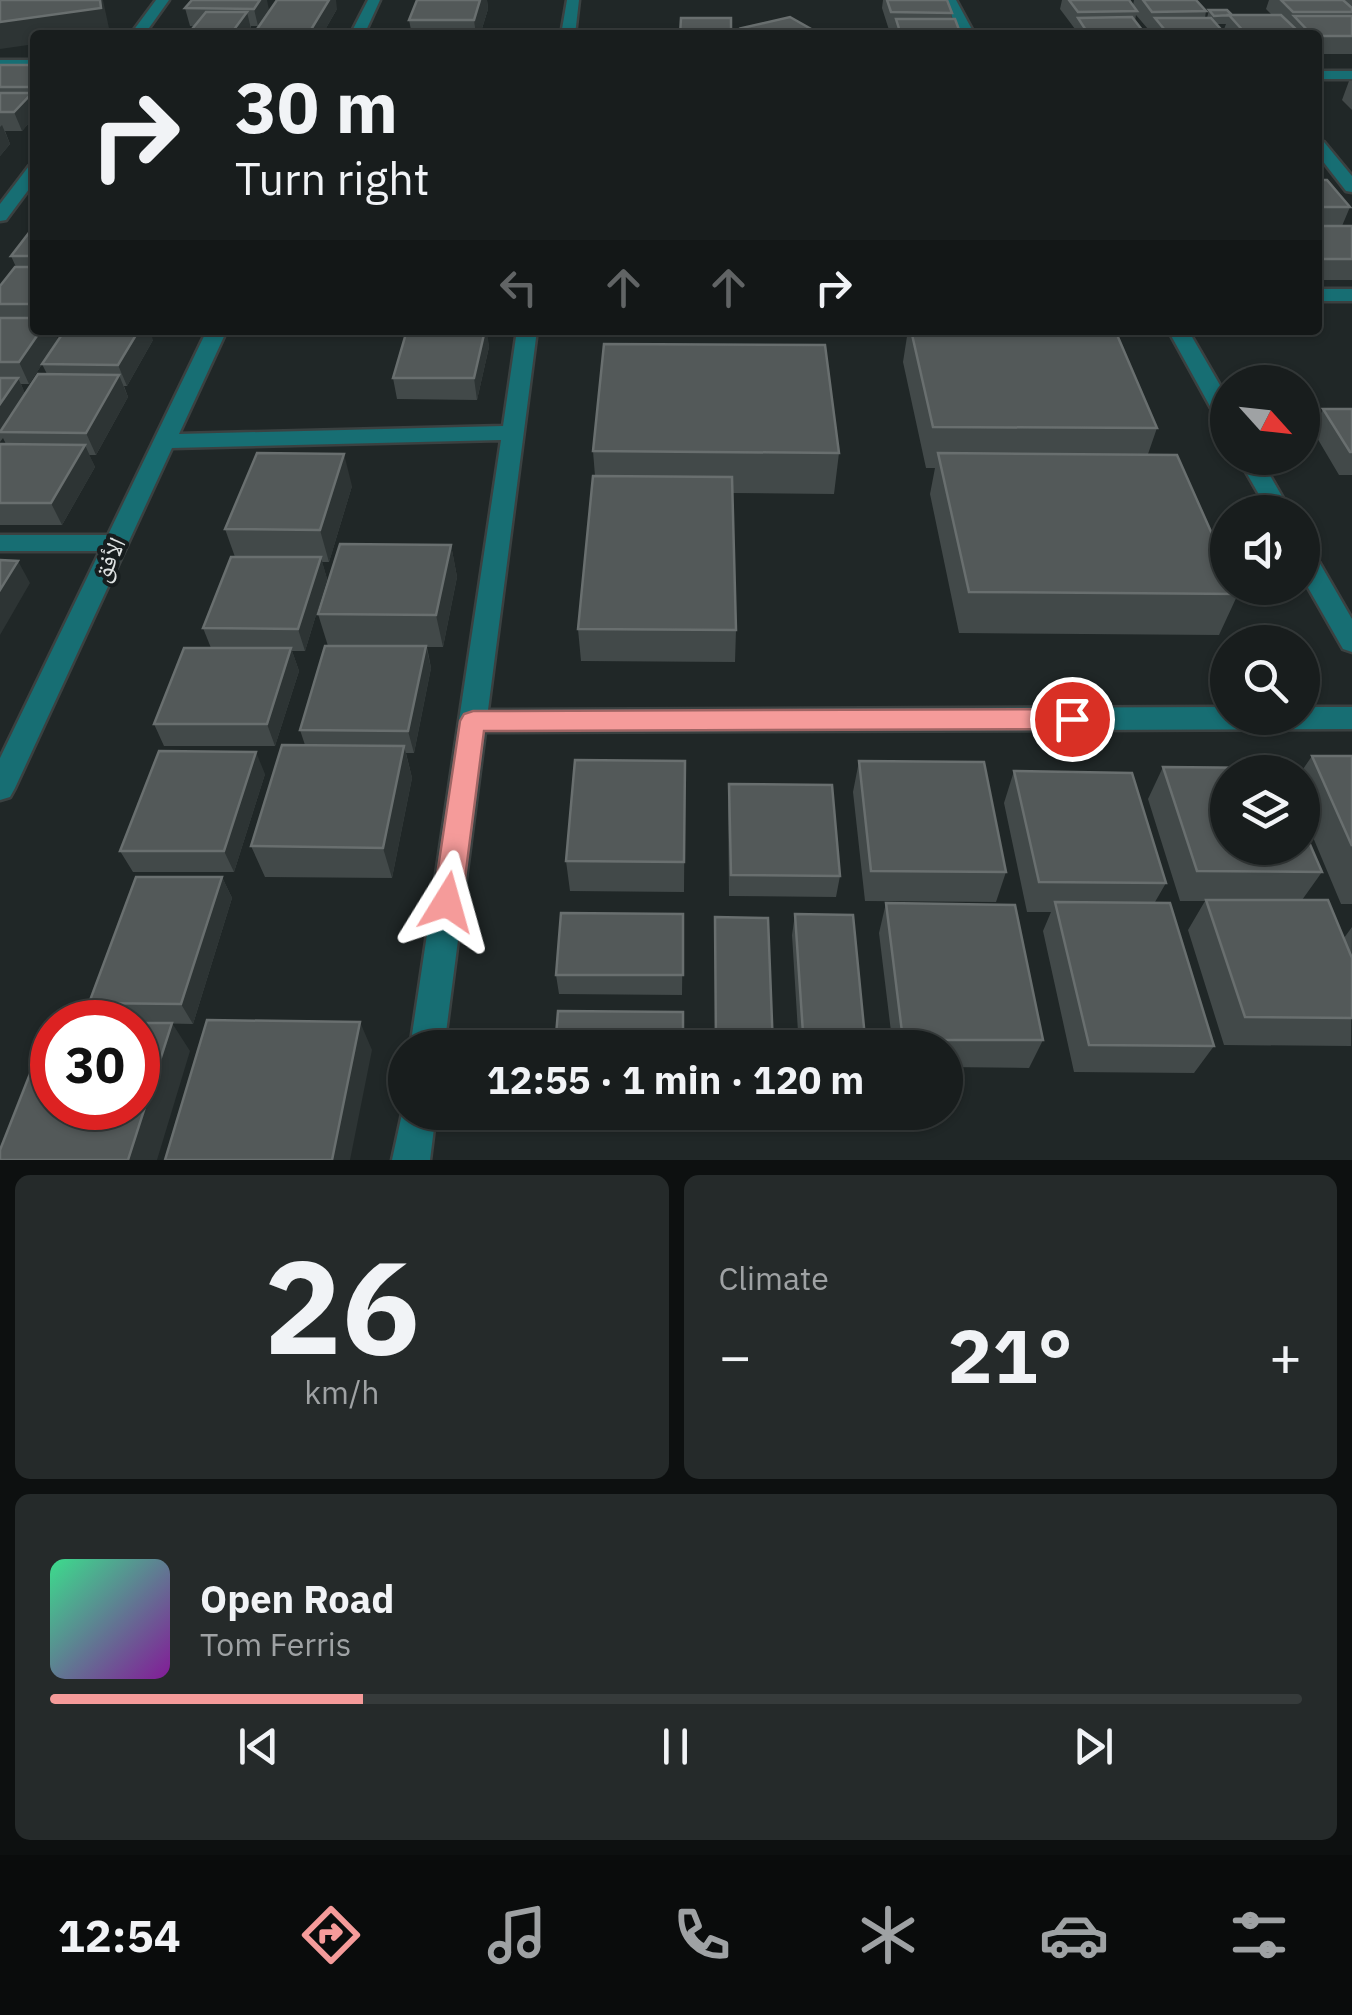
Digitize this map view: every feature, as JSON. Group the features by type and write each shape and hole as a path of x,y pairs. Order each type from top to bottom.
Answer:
{"street":[{"path":"141,30 164,0"},
{"path":"359,30 374,0"},
{"path":"569,30 573,0"},
{"path":"950,0 965,30"},
{"path":"0,64 30,64"},
{"path":"1322,75 1352,75"},
{"path":"1322,150 1350,183"},
{"path":"3,212 30,177"},
{"path":"3,212 30,209"},
{"path":"1322,295 1352,294"},
{"name":"الأفق","path":"0,788 216,335"},
{"path":"430,1030 526,335"},
{"path":"1181,335 1210,387"},
{"path":"165,441 513,433"},
{"path":"0,543 116,543"},
{"path":"1320,586 1352,642"},
{"path":"473,721 1352,718"},
{"path":"411,1160 415,1130"}],"building":[{"path":"0,0 100,0 101,8 0,22"},
{"path":"192,0 260,0 254,9 185,8"},
{"path":"277,0 329,0 311,30 256,30"},
{"path":"417,0 480,0 474,20 409,20"},
{"path":"887,0 947,0 952,13 891,12"},
{"path":"1069,0 1129,0 1137,11 1078,12"},
{"path":"1143,0 1196,0 1206,11 1152,12"},
{"path":"1281,0 1343,0 1352,12 1293,12"},
{"path":"1209,10 1227,10 1232,15 1214,16"},
{"path":"206,12 247,12 234,30 191,30"},
{"path":"1229,15 1281,15 1297,30 1242,30"},
{"path":"1294,16 1352,16 1352,36 1322,36 1322,30 1307,30"},
{"path":"790,17 813,30 745,30 742,28"},
{"path":"1132,17 1142,30 1086,30 1078,18"},
{"path":"681,18 731,18 731,30 680,30"},
{"path":"1155,18 1211,18 1222,30 1165,30"},
{"path":"896,19 955,19 959,30 899,30"},
{"path":"0,65 30,65 30,87 0,87"},
{"path":"0,93 30,93 14,112 0,112"},
{"path":"1322,180 1327,180 1350,207 1322,207"},
{"path":"1322,226 1352,226 1352,259 1322,259"},
{"path":"30,231 30,256 11,256"},
{"path":"15,267 30,267 30,304 0,304 0,286"},
{"path":"0,318 30,318 30,335 38,335 19,362 0,362"},
{"path":"62,335 136,335 118,365 42,364"},
{"path":"406,335 484,335 474,378 393,378"},
{"path":"912,335 1117,335 1157,428 933,427"},
{"path":"604,344 825,345 839,453 593,451"},
{"path":"38,374 119,375 86,433 0,432"},
{"path":"0,378 18,378 0,404"},
{"path":"1323,409 1352,409 1352,452 1350,452"},
{"path":"0,444 85,445 51,503 0,503"},
{"path":"257,453 344,454 320,530 225,529"},
{"path":"938,453 1177,455 1210,529 1210,594 969,592"},
{"path":"593,476 732,477 736,630 578,629"},
{"path":"340,544 451,545 436,615 318,614"},
{"path":"231,557 321,557 298,629 203,628"},
{"path":"0,560 18,561 0,590"},
{"path":"325,646 426,646 408,731 300,730"},
{"path":"184,648 291,648 267,724 154,724"},
{"path":"282,745 404,746 383,848 251,846"},
{"path":"159,751 256,752 224,851 120,851"},
{"path":"1320,756 1352,756 1352,846 1320,774"},
{"path":"575,760 685,761 684,862 566,861"},
{"path":"859,761 984,762 1006,872 871,871"},
{"path":"1163,767 1210,767 1210,865 1319,865 1322,872 1197,871"},
{"path":"1014,771 1132,773 1166,883 1039,882"},
{"path":"729,784 832,785 840,876 731,875"},
{"path":"136,877 222,877 181,1004 160,1004 160,1000 90,1000"},
{"path":"1206,900 1328,900 1352,958 1352,1018 1245,1017"},
{"path":"1055,902 1170,903 1214,1046 1089,1045"},
{"path":"886,903 1015,905 1043,1040 963,1040 963,1030 902,1030"},
{"path":"561,913 683,914 683,975 556,975"},
{"path":"795,914 853,915 864,1030 803,1030"},
{"path":"715,917 768,918 772,1030 716,1030"},
{"path":"558,1011 683,1012 683,1030 556,1030"},
{"path":"207,1020 360,1022 332,1160 165,1160"},
{"path":"160,1023 172,1023 160,1060"},
{"path":"30,1074 30,1130 138,1130 128,1160 0,1160 0,1150"}],"route":[{"path":"447,902 473,721 1072,719"}]}
